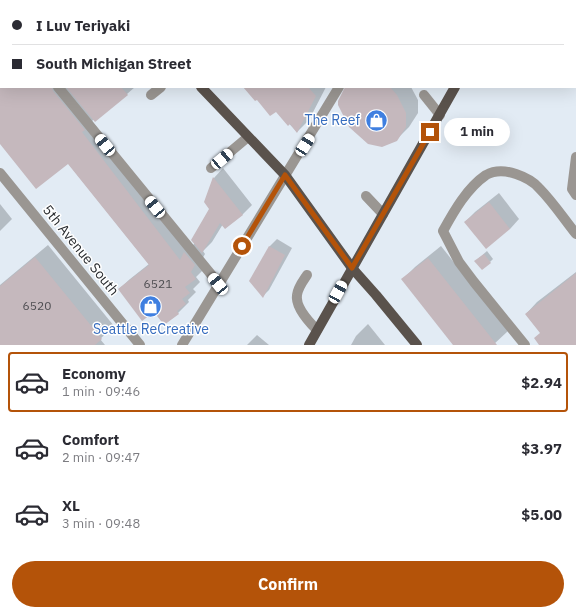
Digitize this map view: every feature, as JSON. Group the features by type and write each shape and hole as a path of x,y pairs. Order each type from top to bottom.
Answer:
{"main road":[{"path":"202,88 285,175 352,268 416,345"},
{"path":"309,345 454,88"}],"street":[{"path":"59,88 218,284"},
{"path":"151,95 160,88"},
{"path":"182,345 218,284 311,135 338,88"},
{"path":"424,95 440,115"},
{"path":"211,168 248,136"},
{"path":"576,157 572,189 576,195"},
{"path":"525,345 459,262 443,231 454,211 473,187 487,175 501,171 527,177 539,187 576,234"},
{"name":"5th Avenue South","path":"0,173 140,345"},
{"path":"366,196 383,214"},
{"path":"307,275 298,290 296,297 302,314 317,330"}],"building":[{"path":"0,88 52,88 53,91 85,130 82,132 180,260 184,252 195,265 191,272 196,279 185,287 190,293 182,299 186,304 177,311 179,314 164,325 154,312 142,321 118,289 149,265 68,164 36,189 0,144"},
{"path":"67,88 122,88 128,95 95,122"},
{"path":"244,88 309,88 316,96 297,133 290,124 288,126 276,112 270,116 257,100 255,101"},
{"name":"The Reef","path":"344,88 391,88 397,95 406,113 406,127 397,141 382,147 368,144 349,127 338,105 338,101"},
{"path":"213,177 243,215 225,229 220,223 202,253 191,240 209,209 204,202"},
{"path":"489,202 510,229 486,249 464,222"},
{"path":"269,246 285,255 263,298 249,281"},
{"path":"484,254 491,263 482,270 474,261"},
{"path":"35,257 102,339 95,345 0,345 0,286"},
{"path":"428,258 497,345 453,345 401,279"},
{"path":"576,273 576,345 539,345 534,338 540,333 525,314"}],"place":[{"name":"The Reef","path":"376,120"},
{"name":"Seattle ReCreative","path":"151,307"}],"route":[{"path":"242,246 285,175 352,268 430,132"}]}
